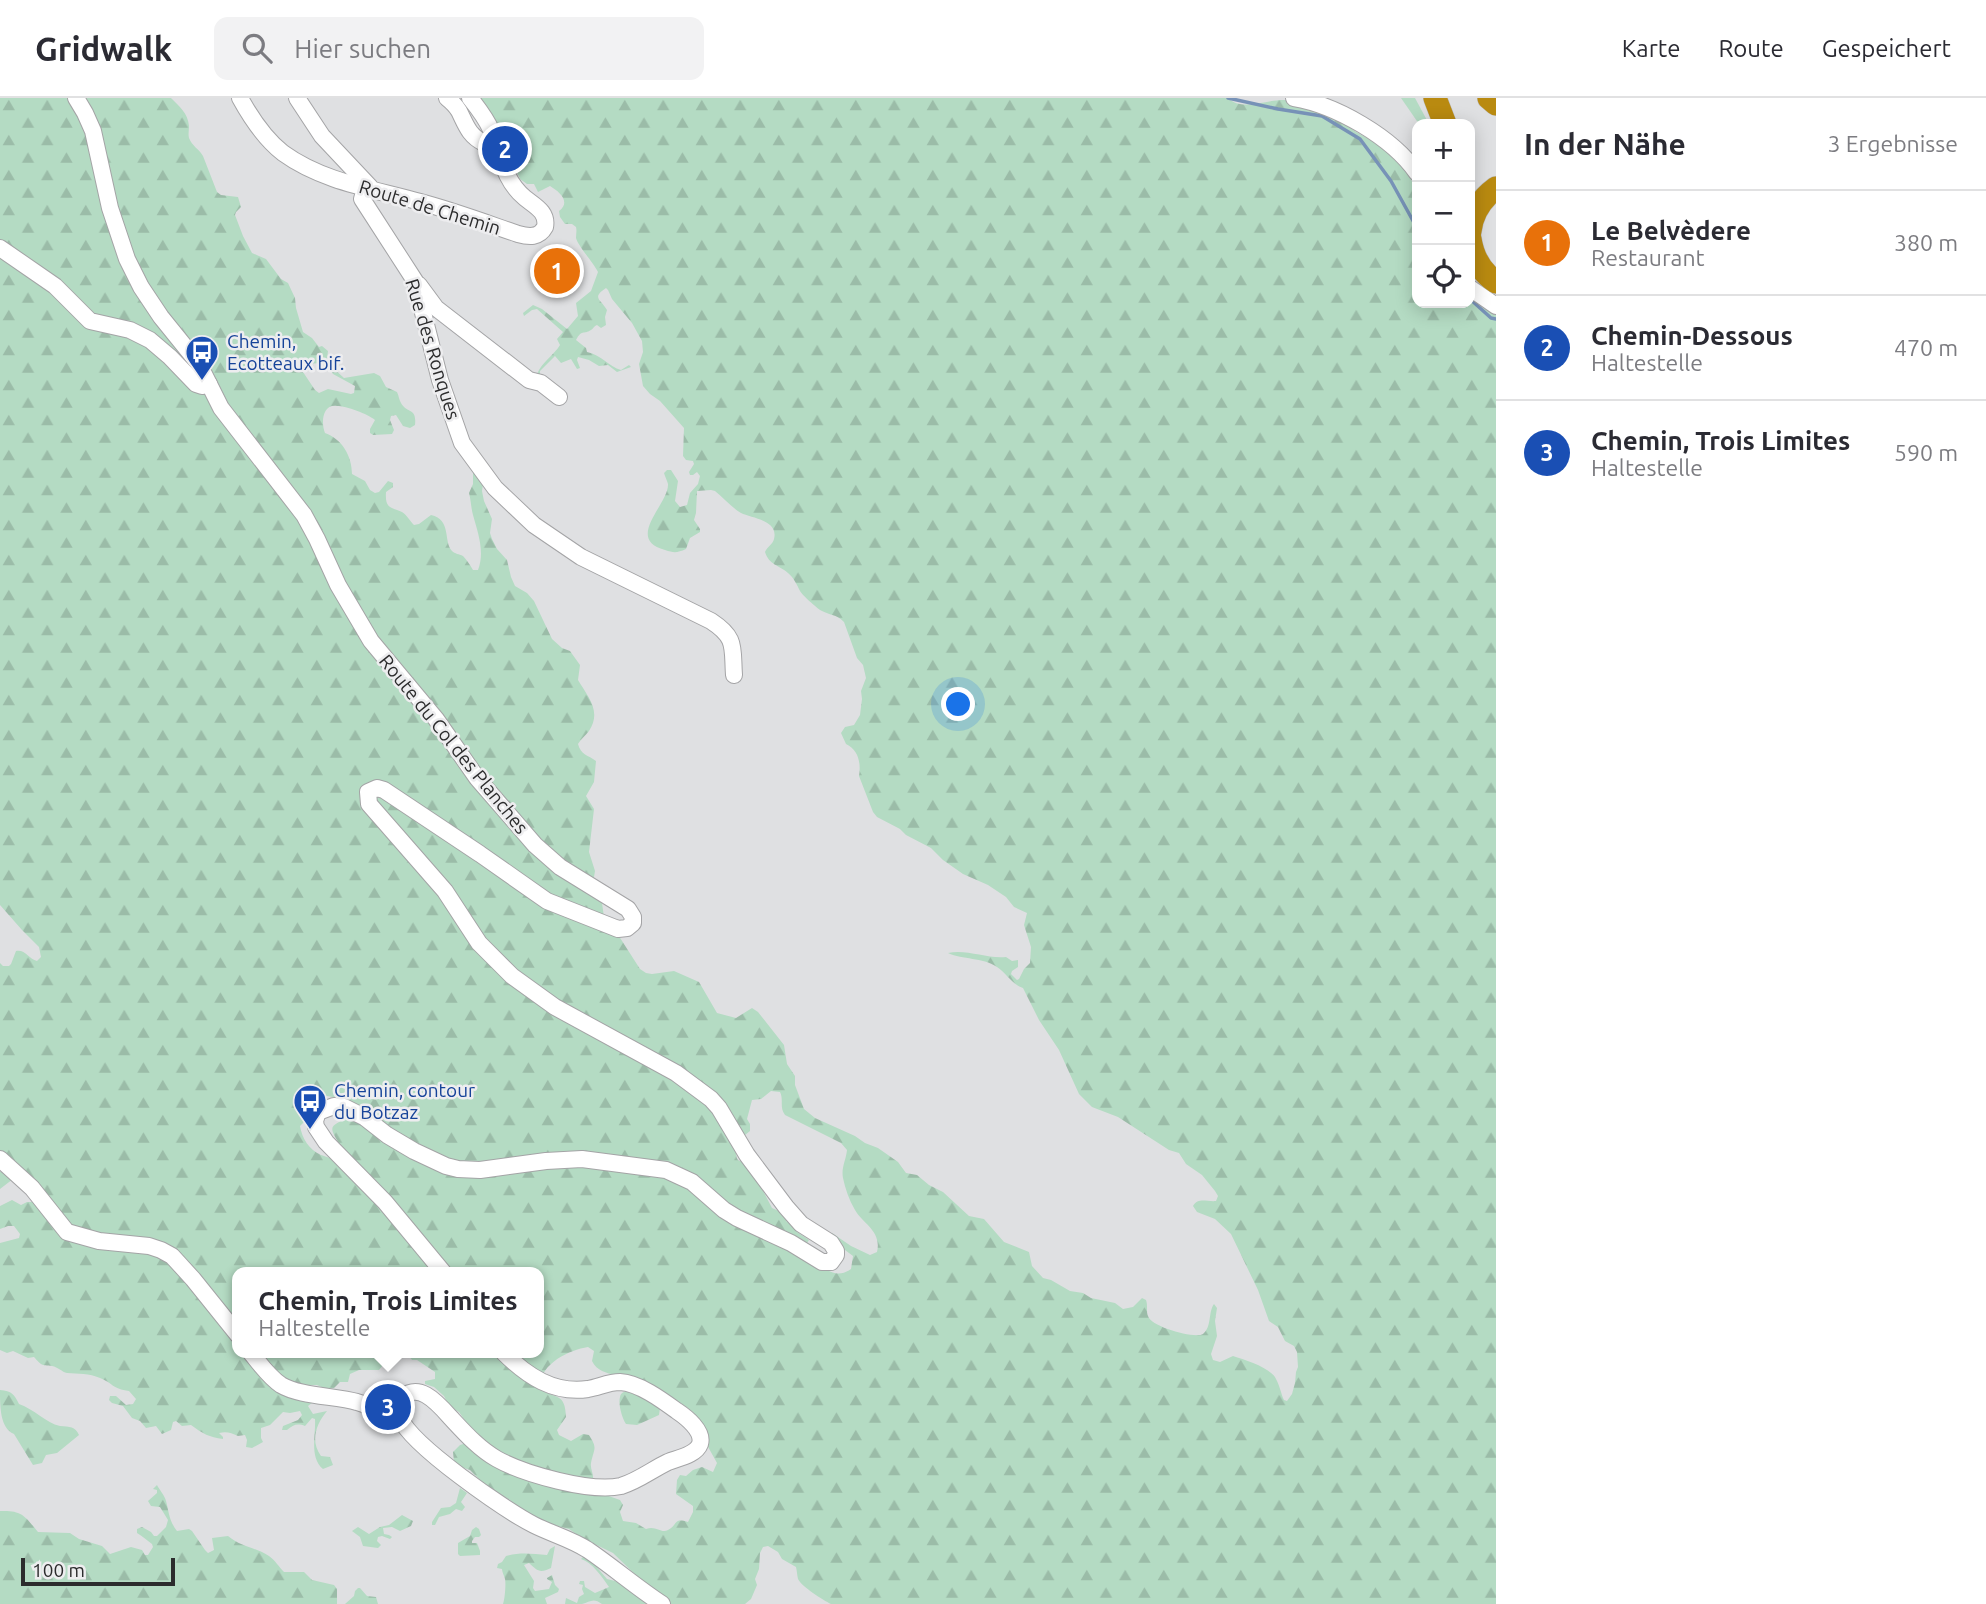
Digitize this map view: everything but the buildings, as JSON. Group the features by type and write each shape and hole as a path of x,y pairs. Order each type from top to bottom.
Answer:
{"highway":[{"path":"1435,98 1443,119"},
{"path":"1489,98 1496,104"},
{"path":"1475,212 1486,196 1496,188"},
{"path":"1471,245 1479,265 1486,275 1496,282"},
{"path":"1475,277 1496,295"}],"street":[{"name":"Route du Col des Planches","path":"76,98 93,131 108,201 131,268 153,307 199,365 221,408 304,515 338,585 368,636 436,719 472,772 541,850 564,869 628,909 633,923 618,929 547,901 384,790 377,788 369,792 369,804 445,891 479,943 512,976 555,1007 676,1073 711,1099 747,1155 786,1207 801,1223 831,1243 836,1255 831,1262 822,1262 791,1243 731,1214 692,1182 666,1170 582,1159 546,1160 480,1170 458,1169 414,1151 364,1117 344,1107 334,1106 318,1112 316,1127 326,1142 385,1202 439,1267"},
{"name":"Route de Chemin","path":"240,98 261,130 285,154 320,173 367,189 429,204 523,235 538,235 546,225 545,217 513,187 485,118 470,98"},
{"path":"297,98 319,132 370,187 367,189"},
{"path":"447,98 458,109 472,135 484,142 495,140"},
{"path":"1294,98 1321,104 1362,126 1399,153 1412,167"},
{"name":"Rue des Ronques","path":"367,189 362,199 415,281 440,380 461,443 495,488 534,525 581,557 722,628 731,638 734,675"},
{"path":"0,248 55,286 90,321 142,335 170,357 196,384 209,384"},
{"path":"415,281 436,308 529,380 541,383 559,397"},
{"path":"1475,291 1496,306"},
{"path":"0,1159 32,1188 67,1232 99,1241 149,1246 172,1256 232,1329"},
{"path":"255,1358 267,1373 286,1387 343,1398 387,1414 399,1415"},
{"path":"510,1358 538,1380 557,1388 579,1390 621,1382 639,1388 684,1416 696,1429 699,1444 692,1453 631,1482 598,1488 521,1470 495,1458 475,1443 425,1394 411,1392 402,1397 399,1402 399,1415 427,1449 493,1500 536,1526 587,1549 662,1604"}],"green space":[{"path":"0,98 171,98 187,117 189,138 203,156 217,192 238,197 241,207 235,215 252,253 266,259 281,279 288,283 295,298 303,332 319,347 322,346 328,351 324,361 316,364 303,362 299,366 315,390 319,393 328,389 354,393 355,386 333,374 332,367 344,378 374,373 380,376 386,387 397,392 403,406 413,413 415,425 410,428 403,426 396,415 391,416 390,420 394,430 392,434 373,435 370,429 375,420 372,418 346,407 328,408 323,420 325,433 336,439 345,449 352,474 365,481 375,493 388,481 393,483 393,487 386,492 387,504 404,513 414,525 431,515 442,521 449,547 463,556 473,570 478,570 481,556 469,493 473,484 473,470 483,484 484,501 492,519 490,533 497,549 507,560 515,586 534,601 552,639 570,651 580,665 578,680 594,711 593,724 578,744 583,753 596,761 594,782 586,796 594,809 589,852 595,871 591,879 602,903 604,917 640,969 652,974 674,971 699,982 717,1013 736,1018 752,1008 758,1012 784,1045 787,1064 795,1076 795,1085 804,1109 815,1118 878,1148 898,1162 906,1173 917,1175 943,1192 969,1216 984,1219 1004,1242 1029,1252 1032,1266 1043,1278 1070,1291 1115,1303 1123,1309 1133,1307 1142,1298 1146,1300 1147,1314 1151,1320 1165,1328 1191,1335 1203,1334 1206,1331 1214,1304 1217,1308 1217,1336 1211,1354 1213,1360 1220,1362 1233,1356 1264,1368 1273,1375 1284,1400 1287,1401 1295,1383 1297,1352 1294,1346 1285,1341 1278,1327 1269,1321 1258,1290 1231,1234 1215,1219 1197,1212 1193,1206 1200,1201 1216,1201 1218,1196 1215,1191 1202,1175 1186,1164 1179,1153 1169,1150 1118,1117 1092,1107 1079,1094 1059,1050 1039,1020 1023,988 991,964 948,953 962,952 1018,960 1018,967 1011,974 1019,979 1030,963 1031,947 1024,925 1027,913 1014,907 1006,897 988,885 963,874 931,848 877,817 873,812 859,776 858,758 841,733 845,727 854,725 860,715 861,691 866,678 844,622 815,606 801,593 785,570 769,560 765,552 774,539 772,528 763,521 738,511 715,491 697,491 694,520 700,532 690,538 686,549 668,551 653,545 648,538 648,530 668,484 664,473 671,470 678,481 675,501 680,507 687,505 690,493 698,484 700,476 697,472 690,475 693,461 686,460 683,456 684,428 643,386 639,364 643,352 642,341 606,288 598,296 607,310 606,325 601,328 596,325 581,333 576,340 587,352 621,370 629,365 631,367 617,372 608,365 599,366 578,357 580,368 577,369 571,359 561,363 555,356 540,374 537,374 560,345 557,339 563,332 537,309 524,316 523,313 533,305 567,329 578,316 576,303 591,291 598,272 577,241 576,227 565,224 560,217 563,197 550,186 538,192 534,184 527,184 520,179 513,162 516,143 510,137 502,135 493,116 478,98 1228,98 1247,105 1285,100 1341,120 1391,152 1412,182 1412,308 1475,308 1475,304 1496,314 1496,1604 831,1604 804,1586 798,1579 796,1567 768,1546 763,1547 760,1553 755,1579 757,1585 751,1599 745,1604 602,1604 594,1600 582,1604 565,1604 566,1598 577,1603 579,1597 584,1594 580,1581 584,1581 585,1587 595,1593 609,1587 593,1567 581,1559 583,1557 594,1564 607,1579 636,1591 646,1585 613,1553 569,1529 529,1516 510,1500 485,1485 470,1470 454,1462 453,1452 460,1445 470,1442 473,1432 459,1412 449,1406 444,1396 434,1387 425,1384 425,1381 435,1379 435,1372 411,1358 544,1358 544,1267 232,1267 232,1358 388,1358 379,1370 359,1370 350,1374 348,1382 340,1382 334,1388 307,1385 313,1402 308,1406 313,1414 327,1411 317,1427 315,1439 321,1456 330,1457 333,1465 323,1469 316,1458 314,1446 315,1419 312,1418 305,1426 297,1425 282,1430 283,1426 298,1420 302,1415 300,1411 283,1412 270,1425 261,1428 263,1442 252,1448 246,1447 245,1435 222,1432 219,1433 223,1439 218,1438 206,1435 191,1425 182,1426 176,1421 173,1422 171,1430 162,1434 156,1426 146,1428 140,1421 132,1418 123,1406 109,1400 110,1396 116,1396 126,1405 133,1404 136,1399 129,1391 119,1389 96,1376 67,1373 42,1364 34,1357 28,1358 13,1351 7,1353 0,1350 0,1243 19,1238 20,1234 14,1226 0,1229 0,1206 12,1200 21,1205 37,1202 13,1179 0,1189 0,1172 6,1171 0,1159 0,963 9,966 16,951 22,951 37,961 41,957 39,947 0,905","holes":["771,1091 780,1092 785,1115 841,1143 847,1150 843,1167 846,1190 858,1215 874,1233 878,1245 877,1252 870,1255 832,1233 841,1247 853,1256 851,1269 843,1273 830,1271 813,1256 804,1243 809,1240 797,1232 792,1219 787,1222 781,1212 772,1208 749,1164 738,1160 736,1150 741,1131 745,1135 750,1131 747,1119 752,1100 761,1099","322,1095 343,1099 351,1104 346,1115 332,1128 341,1146 332,1159 317,1153 304,1139 300,1126 309,1117 306,1106","588,1347 594,1351 592,1361 596,1367 616,1375 628,1391 620,1395 621,1411 626,1424 637,1425 659,1415 666,1394 693,1412 703,1428 707,1445 717,1463 713,1472 702,1467 686,1476 680,1475 677,1480 676,1494 693,1506 688,1522 678,1521 663,1531 646,1529 636,1523 623,1521 620,1512 623,1505 620,1500 603,1494 593,1480 591,1465 594,1446 589,1435 583,1434 571,1441 559,1435 557,1430 566,1417 564,1404 559,1398 541,1390 543,1374 563,1356"]},
{"path":"1401,98 1415,98 1426,119 1416,119"},
{"path":"0,1390 10,1392 19,1404 50,1422 76,1430 79,1435 57,1453 46,1455 42,1463 33,1465 14,1434 3,1422"},
{"path":"157,1485 177,1531 192,1531 208,1553 214,1550 212,1538 228,1536 269,1556 284,1572 304,1572 312,1580 334,1585 337,1589 337,1604 0,1604 0,1511 22,1515 38,1532 70,1533 79,1539 102,1546 110,1554 131,1547 148,1555 152,1544 137,1533 137,1529 142,1527 157,1536 166,1527 168,1520 160,1507 151,1506 148,1501 157,1493 157,1490 153,1489"},
{"path":"460,1488 467,1493 461,1502 465,1507 462,1511 456,1509 439,1517 435,1525 432,1525 441,1508 456,1503"},
{"path":"402,1515 413,1521 411,1526 400,1531 392,1527 383,1528 384,1534 392,1537 378,1537 377,1541 381,1545 378,1548 363,1546 360,1537 352,1531 358,1527 369,1534 389,1525"},
{"path":"476,1527 481,1535 475,1537 472,1543 477,1543 480,1555 460,1556 458,1543 470,1536"},
{"path":"555,1546 551,1568 541,1571 529,1563 524,1565 534,1581 535,1591 549,1589 552,1582 547,1578 552,1575 558,1592 545,1598 547,1604 503,1604 505,1581 502,1569 497,1568 498,1564 511,1555 547,1555"},
{"path":"358,1588 367,1596 376,1597 378,1604 345,1604"}],"waterway":[{"path":"1228,98 1322,116 1360,139 1391,181 1412,219"},
{"path":"1475,304 1491,318 1496,319"}],"place":[{"name":"Chemin-Dessous","path":"505,149"},
{"name":"Le Belvèdere","path":"557,271"},
{"name":"Chemin, Ecotteaux bif.","path":"202,382"},
{"name":"Chemin, contour du Botzaz","path":"310,1131"},
{"name":"Chemin, Trois Limites","path":"388,1407"}]}
